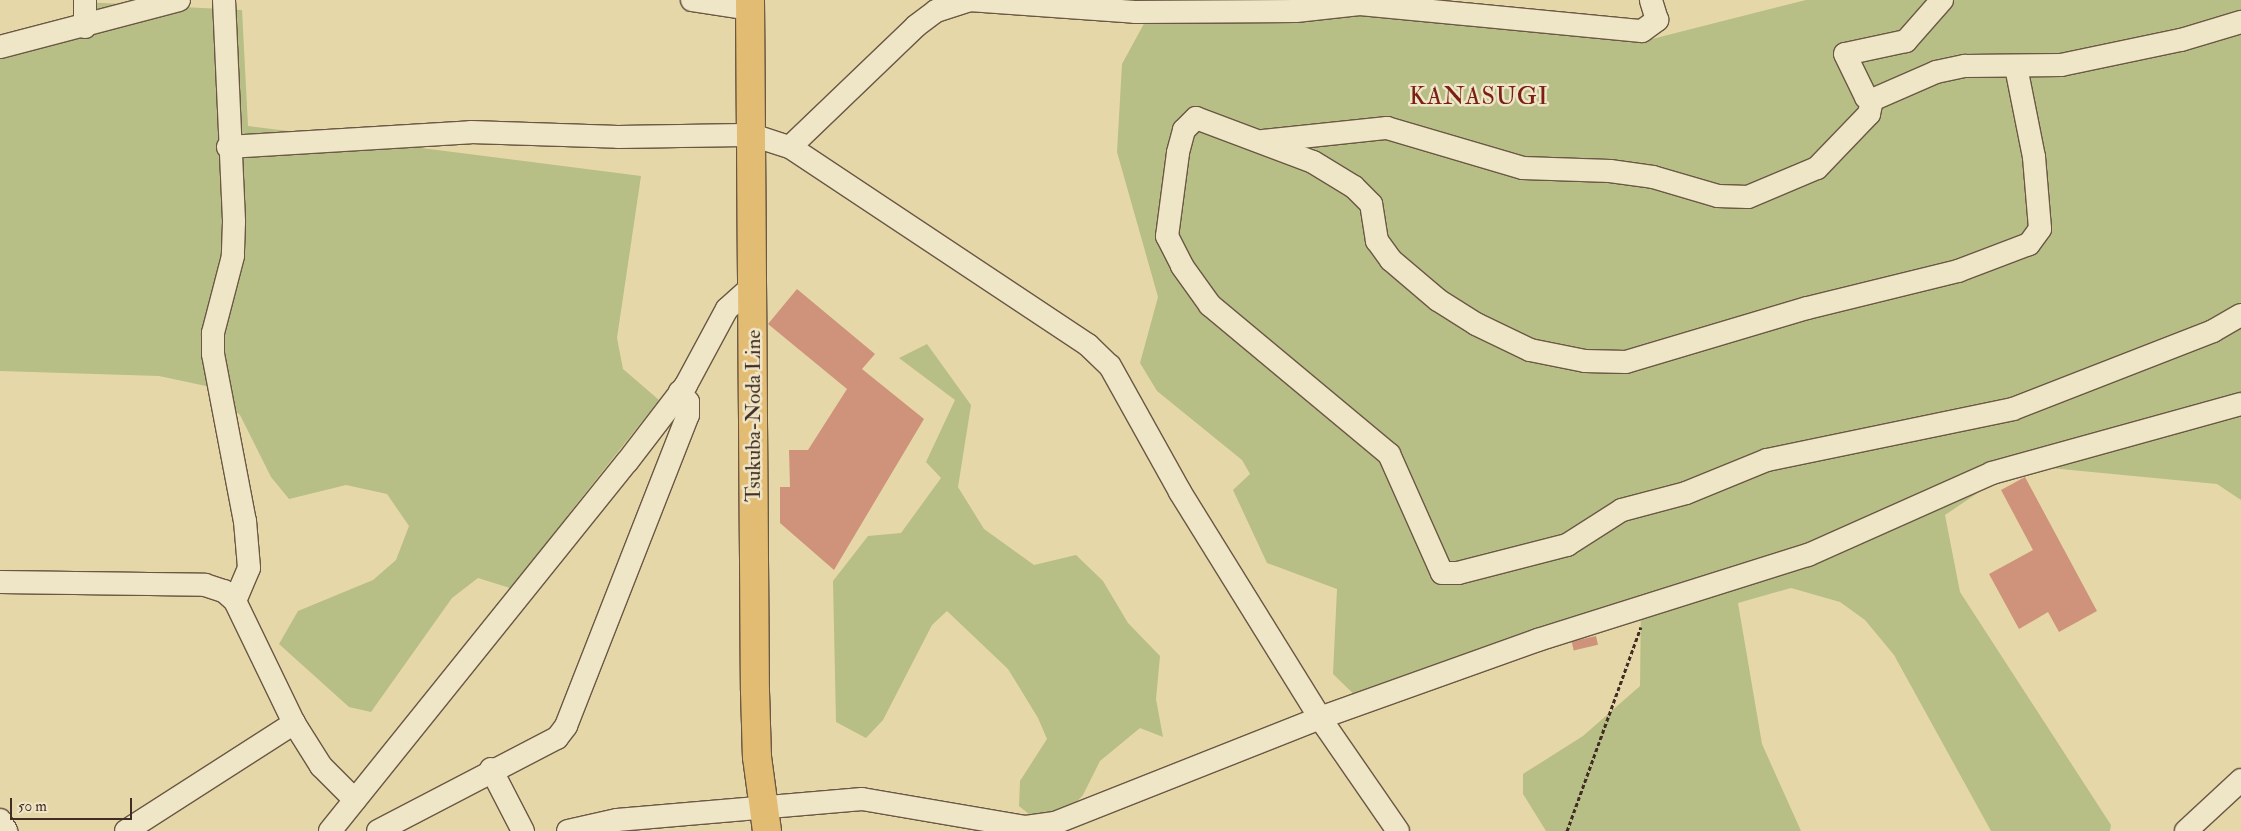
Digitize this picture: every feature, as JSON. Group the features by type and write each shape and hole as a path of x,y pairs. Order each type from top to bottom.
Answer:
{"main road":[{"name":"Tsukuba-Noda Line","path":"750,4 754,285 755,691 765,820"}],"street":[{"path":"84,0 85,26"},
{"path":"0,47 179,0"},
{"path":"224,0 233,256 213,333 213,354 245,521 249,568 235,601"},
{"path":"692,0 750,4"},
{"path":"790,147 916,26 936,11 969,0 1078,10 1360,4 1501,8 1642,31 1657,20 1651,0"},
{"path":"1872,100 1866,97 1845,54 1906,40 1942,0"},
{"path":"1872,100 1936,72 1965,66 2016,67 2061,65 2181,40 2241,22"},
{"path":"2016,67 2034,157 2040,229 2029,244 1958,272 1808,308 1626,362 1585,361 1530,350 1476,324 1438,300 1392,260 1377,241 1371,204 1354,187 1263,141 1196,118 1184,130 1165,223 1172,250 1210,305 1389,454 1442,573 1458,574 1567,545 1622,510 1686,493 1767,460 2013,409 2213,332 2241,315"},
{"path":"1263,141 1387,128 1523,168 1610,172 1654,177 1718,196 1748,196 1817,168 1868,114 1872,100"},
{"path":"228,147 471,132 618,137 752,136 790,147 1088,345 1110,366 1180,492 1320,718 1398,831"},
{"path":"330,831 680,392 727,308 754,285"},
{"path":"378,831 491,769 557,738 576,710 688,415 688,402 680,392"},
{"path":"568,831 617,820 765,820 862,799 1026,827 1054,823 1320,718 1650,606 1808,555 1992,473 2241,404"},
{"path":"0,582 205,585 224,591 235,601 294,723 322,766 355,800"},
{"path":"126,831 294,723"},
{"path":"491,769 522,831"},
{"path":"2186,831 2241,780"},
{"path":"0,820 6,831"}],"path":[{"path":"1567,831 1650,606"}],"green space":[{"path":"1180,0 1281,22 1349,10 1648,40 1806,0 2241,0 2241,394 2077,444 2181,433 2241,395 2241,500 2217,484 2019,465 1945,515 1960,592 2111,825 2110,831 1991,831 1894,655 1865,620 1840,602 1791,588 1738,603 1762,744 1801,831 1546,831 1523,794 1523,774 1583,736 1640,686 1641,599 1461,661 1410,673 1365,705 1333,674 1337,589 1267,563 1233,490 1250,474 1242,460 1157,391 1140,363 1158,297 1117,152 1122,64 1146,20"},
{"path":"83,2 242,10 248,126 641,176 617,338 623,369 659,400 568,515 532,595 478,578 452,598 371,712 349,707 279,644 298,611 373,580 396,560 409,526 387,494 346,485 289,499 271,477 240,415 206,386 159,376 0,371 0,53 79,31"},
{"path":"927,344 971,405 958,487 984,529 1034,565 1076,555 1103,581 1128,623 1160,656 1156,699 1163,737 1140,728 1100,761 1083,795 1050,831 1019,806 1020,781 1047,739 1038,718 1008,669 947,611 932,625 883,720 866,738 836,722 833,581 868,536 901,533 941,478 926,462 955,400 899,358"}],"building":[{"path":"797,289 875,354 862,369 924,419 834,570 780,523 780,487 790,487 789,450 808,450 847,389 768,324"},
{"path":"2025,477 2097,611 2059,632 2048,612 2019,629 1989,574 2033,550 2001,490"},
{"path":"1596,636 1598,645 1574,650 1572,642"}],"district":[{"name":"KANASUGI","path":"1479,97"}]}
